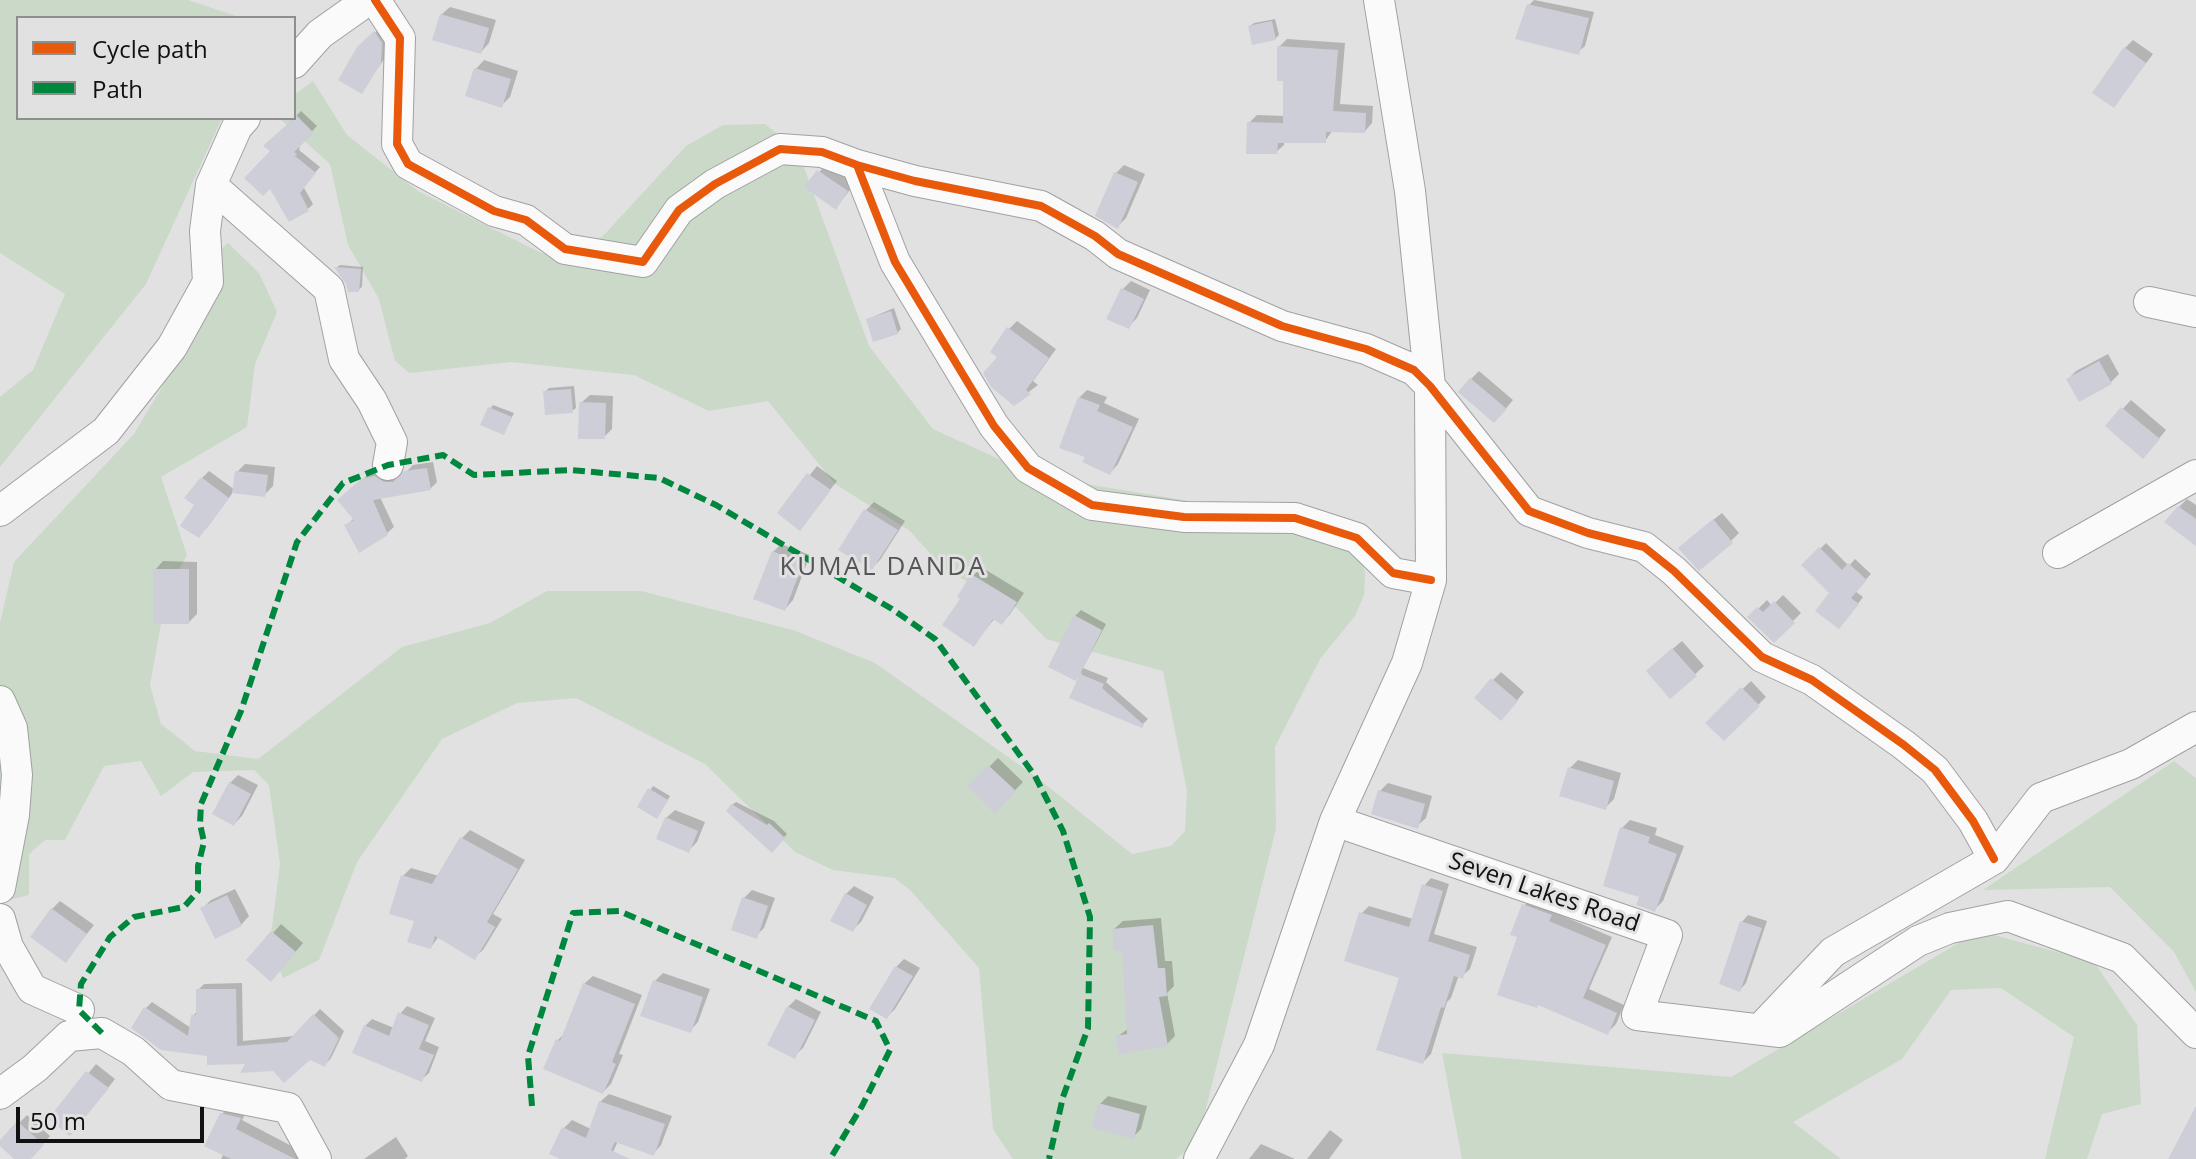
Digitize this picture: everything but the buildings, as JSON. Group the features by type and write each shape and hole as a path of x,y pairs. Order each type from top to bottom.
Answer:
{"street":[{"path":"296,61 320,34 368,0"},
{"path":"375,0 400,38 397,144 408,164 494,211 526,220 565,249 643,262 679,210 715,184 780,149 822,152 915,181 1041,206 1095,236 1118,254 1282,326 1366,349 1399,362 1414,370 1430,386 1529,511 1588,533 1644,547 1674,571 1762,657 1812,680 1935,770 1973,821 1994,859"},
{"path":"1199,1159 1259,1045 1335,821 1407,663 1431,580 1430,386 1410,191 1379,0"},
{"path":"0,511 106,431 172,347 208,282 205,231 211,185 237,127 243,120"},
{"path":"857,165 895,262 994,426 1028,468 1092,505 1184,517 1295,518 1357,538 1393,573 1431,580"},
{"path":"211,185 329,289 344,359 372,401 392,442 388,465"},
{"path":"2149,302 2196,312"},
{"path":"2058,553 2196,475"},
{"path":"0,701 12,728 17,775 14,815 0,888"},
{"path":"1761,1028 1833,952 1994,859 2041,798 2131,764 2196,727"},
{"name":"Seven Lakes Road","path":"1335,821 1667,935 1637,1015 1780,1032 1918,941 1950,928 2008,916 2122,958 2196,1033"},
{"path":"0,919 8,947 32,989 79,1010"},
{"path":"0,1094 35,1068 69,1036 102,1033 133,1051 171,1085 288,1108 316,1159"}],"green space":[{"path":"0,0 188,0 236,16 16,16 16,120 221,120 146,284 0,467 0,397 33,370 65,294 0,253"},
{"path":"313,81 347,135 418,191 541,253 563,255 602,237 686,146 723,125 765,124 798,151 869,346 933,429 1036,476 1295,518 1362,556 1364,595 1355,616 1320,659 1275,747 1276,829 1198,1140 1176,1159 1013,1159 993,1129 979,968 911,891 895,878 833,870 795,852 705,764 576,698 517,703 442,739 357,862 319,960 283,978 270,943 280,864 269,785 254,770 193,772 161,796 141,761 104,766 65,840 45,840 29,854 29,895 0,902 0,623 14,562 134,434 168,377 210,258 228,243 259,273 277,312 255,364 247,427 161,477 187,555 167,591 150,685 161,724 195,751 258,759 402,647 490,623 547,591 641,591 793,630 875,663 1035,776 1132,854 1171,846 1185,831 1187,791 1163,671 1046,639 1017,608 944,569 910,531 835,484 768,401 709,411 634,375 511,362 409,373 395,361 379,299 348,245 330,164 281,120 296,120 296,94"},
{"path":"2174,761 2196,778 2196,992 2174,952 2110,887 1983,890"},
{"path":"1979,931 2094,962 2137,1025 2141,1104 2102,1114 2087,1159 2045,1159 2074,1037 2001,988 1951,990 1902,1059 1793,1122 1841,1159 1462,1159 1442,1053 1731,1077"}],"marked path":[{"path":"102,1033 79,1010 81,984 110,937 134,917 184,907 198,891 198,866 204,842 200,824 201,804 241,711 297,542 343,483 388,465 443,455 474,475 571,470 659,478 716,505 892,609 935,639 1035,776 1063,831 1090,917 1088,1028 1063,1097 1049,1159"},
{"path":"532,1106 528,1056 573,913 619,911 876,1021 890,1050 862,1106 830,1159"}],"cycle path":[{"path":"375,0 400,38 397,144 408,164 494,211 526,220 565,249 643,262 679,210 715,184 780,149 822,152 857,165 895,262 994,426 1028,468 1092,505 1184,517 1295,518 1357,538 1393,573 1431,580"},
{"path":"857,165 915,181 1041,206 1095,236 1118,254 1282,326 1366,349 1414,370 1529,511 1588,533 1644,547 1674,571 1762,657 1812,680 1935,770 1973,821 1994,859"}],"district":[{"name":"KUMAL DANDA","path":"883,568"}]}
